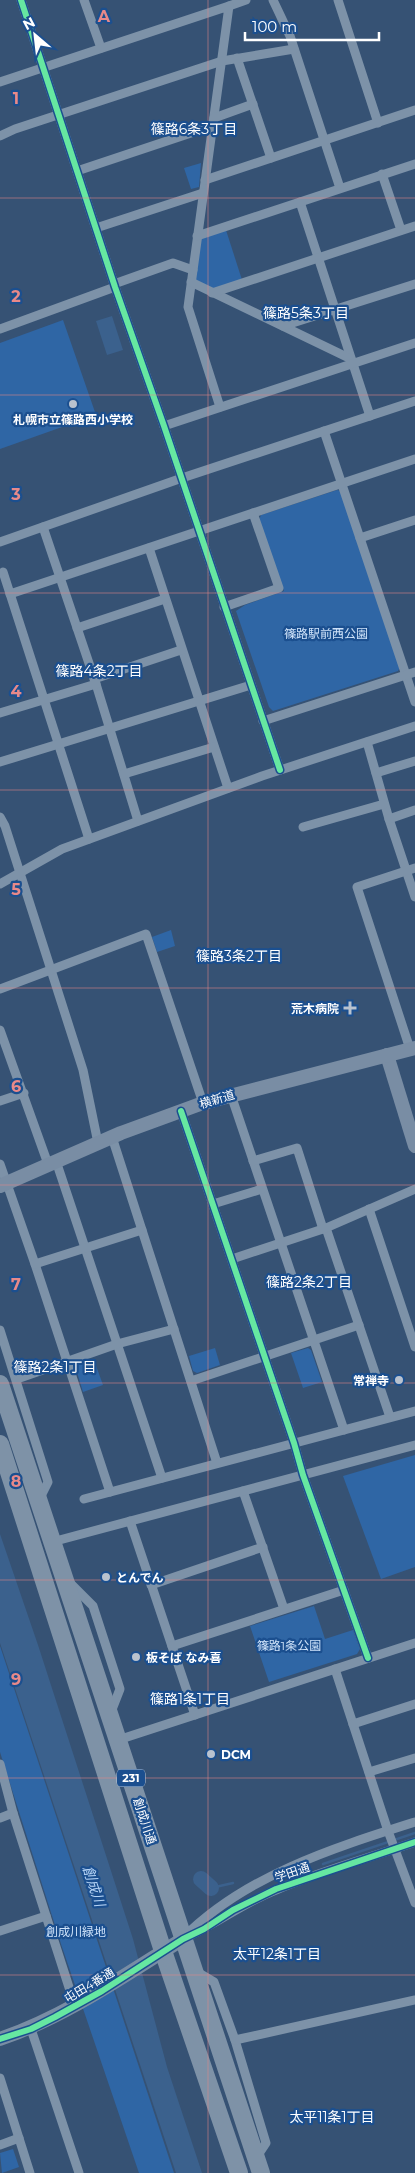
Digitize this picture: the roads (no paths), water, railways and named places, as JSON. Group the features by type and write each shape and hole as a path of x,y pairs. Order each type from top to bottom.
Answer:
{"highway":[{"name":"創成川通","path":"8,1381 39,1501 52,1542 259,2166"},
{"name":"創成川通","path":"0,1444 163,1951 239,2173"}],"street":[{"path":"21,0 114,285 182,478 280,770"},
{"path":"84,0 101,48"},
{"path":"0,82 246,0"},
{"path":"273,0 294,49 340,188"},
{"path":"338,0 378,123"},
{"path":"220,407 188,307 229,6"},
{"path":"0,136 59,114 222,61 294,49"},
{"path":"238,58 271,158"},
{"path":"77,171 213,122 253,104"},
{"path":"205,180 415,110"},
{"path":"197,236 415,164"},
{"path":"382,174 401,230"},
{"path":"96,228 203,194"},
{"path":"300,202 370,416"},
{"path":"212,293 415,226"},
{"path":"0,329 173,263 193,270"},
{"path":"191,282 352,361"},
{"path":"282,326 415,284"},
{"path":"164,426 352,361 415,343"},
{"path":"0,542 182,478 415,401"},
{"path":"324,431 360,538 410,673 415,702"},
{"path":"10,594 415,459"},
{"path":"224,607 279,588 253,513"},
{"path":"360,538 413,521 415,531"},
{"path":"43,527 95,681 138,821"},
{"path":"149,548 228,788"},
{"path":"3,572 89,839"},
{"path":"77,628 165,599"},
{"path":"0,713 44,700 181,650"},
{"path":"263,721 410,673"},
{"path":"0,762 251,685"},
{"path":"0,884 62,849 228,788 415,726"},
{"path":"367,742 389,819 411,869 415,897"},
{"path":"124,774 214,747"},
{"path":"376,773 415,760"},
{"path":"303,827 384,804"},
{"path":"389,819 415,810"},
{"path":"0,817 6,826 83,1070 98,1143"},
{"path":"411,869 357,887 412,1048"},
{"path":"0,989 146,934 203,1103"},
{"path":"0,1030 85,1248 162,1478"},
{"name":"横新道","path":"3,1184 112,1137 181,1110 231,1095 412,1048"},
{"path":"386,1055 414,1137"},
{"path":"0,1101 24,1093"},
{"path":"231,1095 344,1430"},
{"path":"181,1110 265,1356 303,1475 368,1658"},
{"path":"112,1137 217,1463"},
{"path":"253,1161 296,1148 390,1418"},
{"path":"0,1164 3,1184 35,1264 110,1492"},
{"path":"213,1204 262,1189"},
{"path":"232,1259 325,1228 415,1189"},
{"path":"369,1210 415,1347"},
{"path":"35,1264 142,1230"},
{"path":"191,1381 358,1325"},
{"path":"0,1330 8,1381 117,1344 174,1329"},
{"path":"84,1499 415,1411"},
{"path":"52,1542 415,1445"},
{"path":"243,1491 284,1609"},
{"path":"130,1521 195,1715"},
{"path":"151,1584 263,1548"},
{"path":"172,1646 344,1590"},
{"path":"118,1740 415,1643"},
{"path":"335,1669 389,1833 415,1903"},
{"path":"353,1724 415,1704"},
{"path":"369,1772 415,1758"},
{"path":"0,1765 13,1814 75,2006"},
{"path":"0,1818 13,1814"},
{"name":"学田通","path":"183,1939 202,1920 283,1870 311,1858 389,1833 415,1822"},
{"name":"学田通","path":"183,1939 204,1929 233,1910 276,1889 394,1847 415,1842"},
{"path":"0,1931 46,1916"},
{"name":"屯田4番通","path":"0,2039 31,2029 75,2006 183,1939"},
{"path":"194,1970 214,1982 235,2040 266,2142 259,2166"},
{"path":"235,2040 415,2000"},
{"path":"31,2029 79,2173"},
{"path":"0,2078 30,2173"},
{"path":"0,2145 19,2138"}],"water":[{"path":"112,316 123,350 107,355 96,321"},
{"name":"創成川","path":"0,1534 133,1939 167,2067 202,2173 176,2173 0,1643"}],"waterway":[{"path":"323,1864 415,1833"},
{"path":"201,1879 211,1888"},
{"path":"211,1888 233,1883"}],"place":[{"name":"札幌市立篠路西小学校","path":"73,404"},
{"name":"荒木病院","path":"350,1008"},
{"name":"常禅寺","path":"399,1380"},
{"name":"とんでん","path":"106,1577"},
{"name":"板そば なみ喜","path":"136,1657"},
{"name":"DCM","path":"211,1754"}],"district":[{"name":"篠路6条3丁目","path":"194,129"},
{"name":"篠路5条3丁目","path":"306,313"},
{"name":"篠路4条2丁目","path":"99,671"},
{"name":"篠路3条2丁目","path":"239,956"},
{"name":"篠路2条2丁目","path":"309,1282"},
{"name":"篠路2条1丁目","path":"55,1367"},
{"name":"篠路1条1丁目","path":"190,1699"},
{"name":"太平12条1丁目","path":"277,1954"},
{"name":"太平11条1丁目","path":"332,2117"}],"park label":[{"name":"篠路駅前西公園","path":"326,633"},
{"name":"篠路1条公園","path":"289,1645"},
{"name":"創成川緑地","path":"76,1931"}]}
